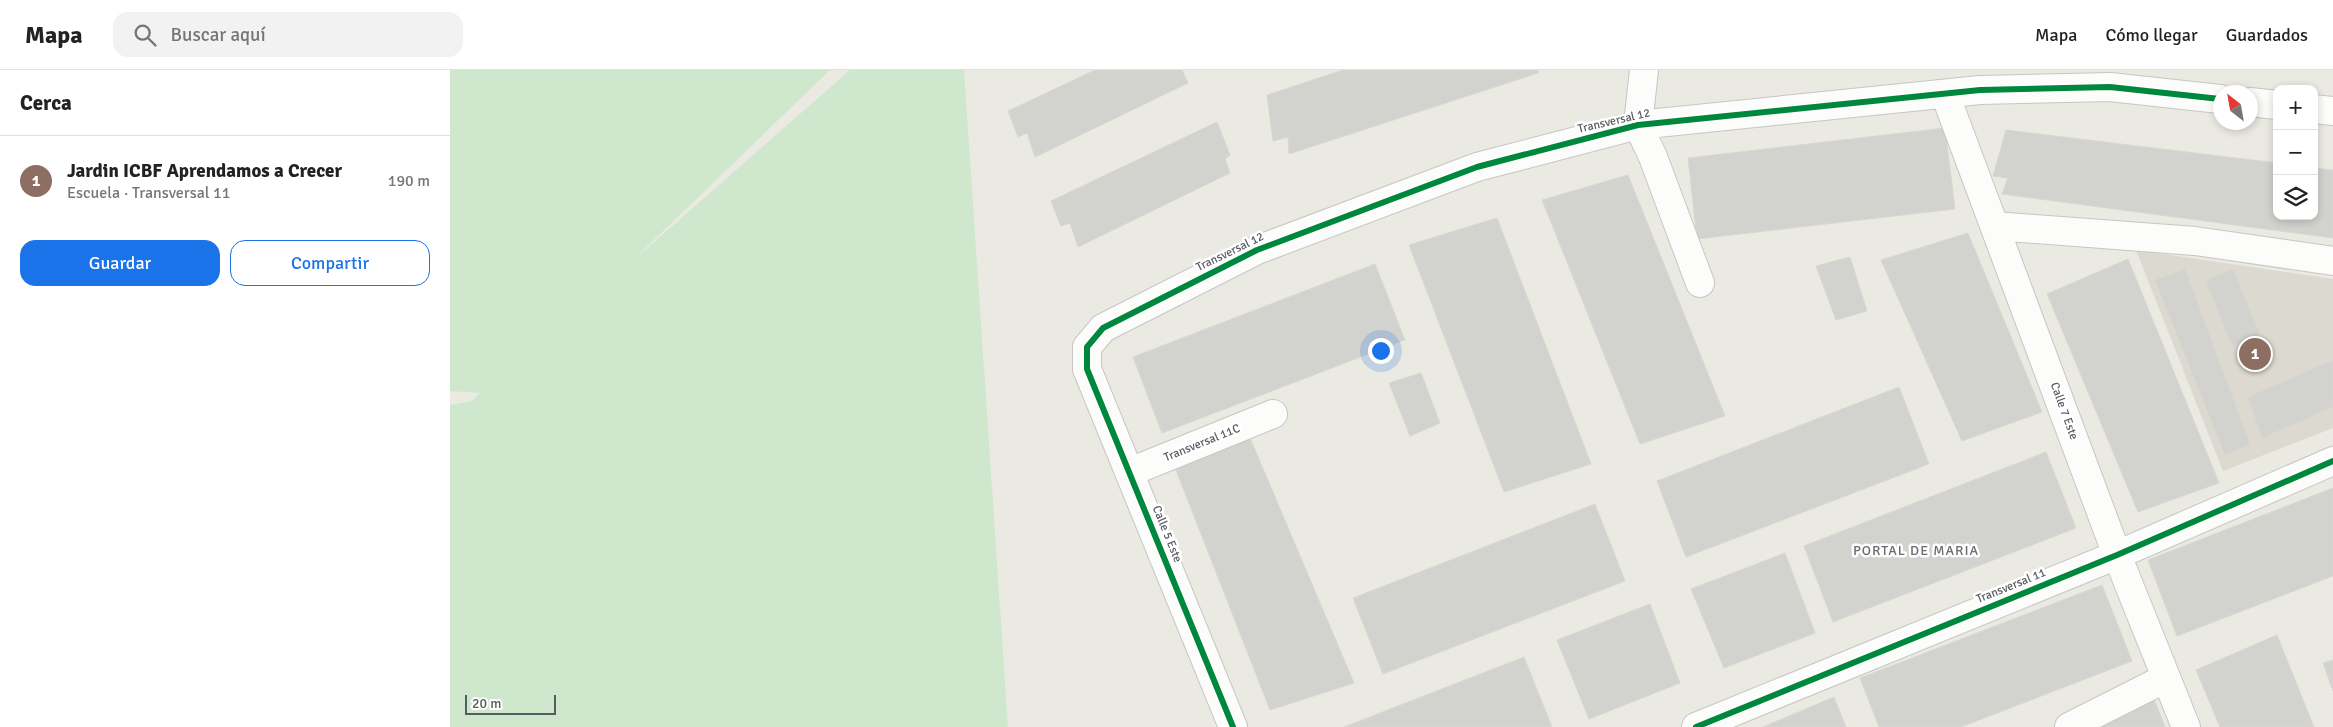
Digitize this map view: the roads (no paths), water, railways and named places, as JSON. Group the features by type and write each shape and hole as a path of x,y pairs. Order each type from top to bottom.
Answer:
{"street":[{"path":"1644,70 1638,125 1654,157 1700,283"},
{"name":"Transversal 12","path":"1087,347 1103,328 1257,250 1477,168 1638,125 1945,94 1980,80 2110,87 2213,98"},
{"name":"Calle 7 Este","path":"1945,94 2117,555 2186,727"},
{"path":"2258,103 2273,105"},
{"path":"2318,109 2333,111"},
{"path":"1995,226 2195,241 2333,261"},
{"name":"Calle 5 Este","path":"1087,347 1088,369 1233,727"},
{"name":"Transversal 11C","path":"1130,472 1273,414"},
{"name":"Transversal 11","path":"1696,727 2117,555 2333,461"},
{"path":"2069,727 2166,678"}],"place":[{"name":"Jardin ICBF Aprendamos a Crecer","path":"2255,354"}],"district":[{"name":"PORTAL DE MARIA","path":"1916,550"}]}
